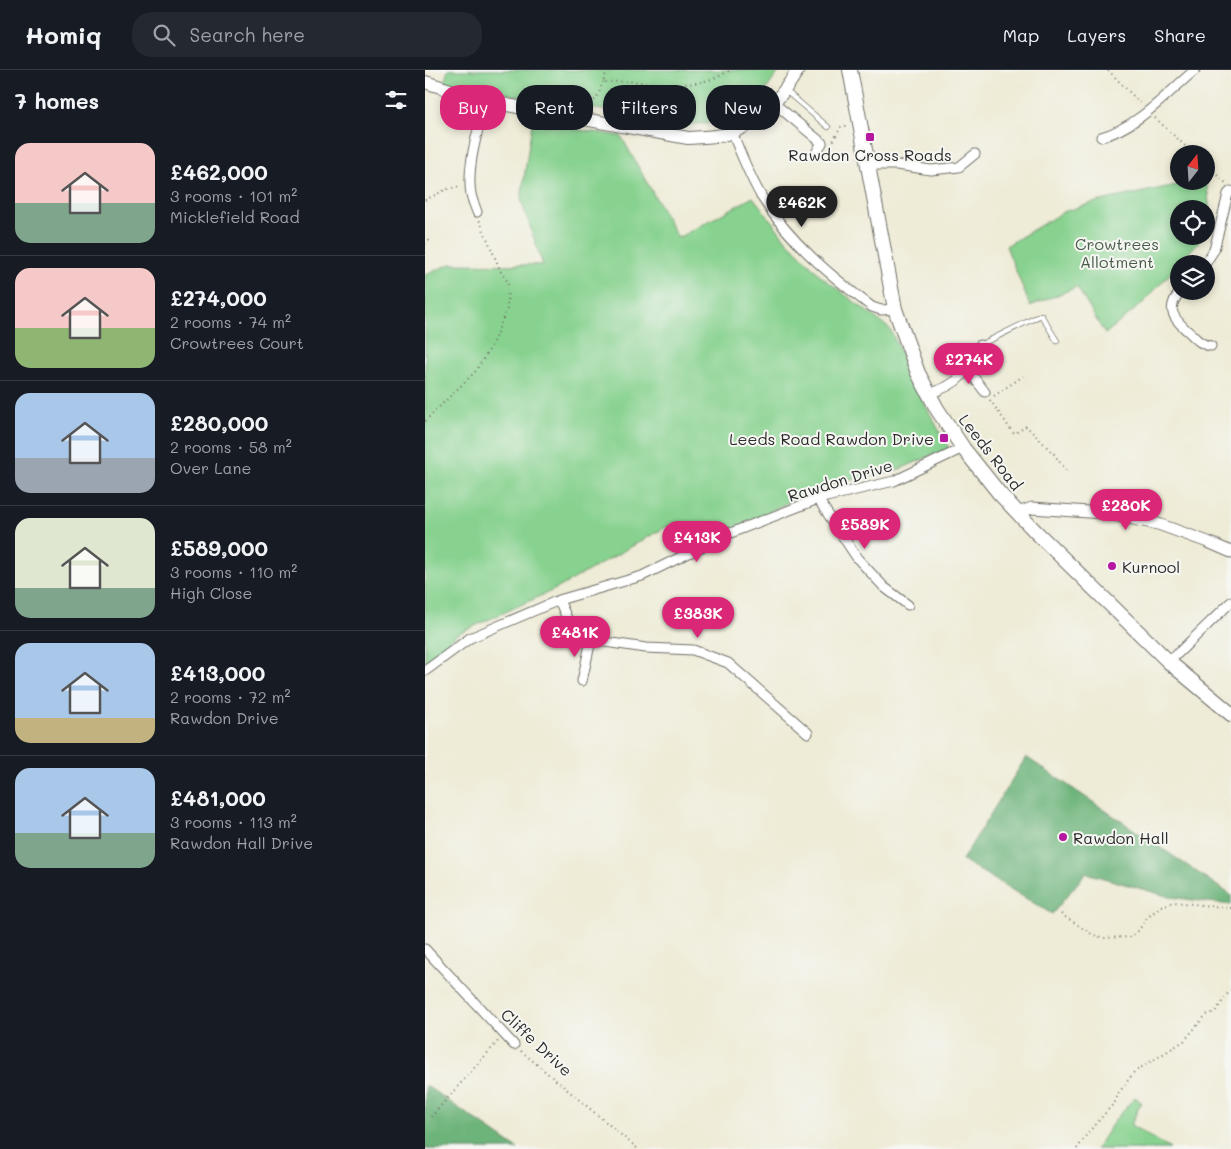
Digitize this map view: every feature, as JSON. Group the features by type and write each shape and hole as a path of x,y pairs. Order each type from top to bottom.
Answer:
{"main road":[{"path":"780,97 798,70"},
{"name":"Leeds Road","path":"850,70 895,310 918,372 951,432 1017,513 1169,662 1231,714"},
{"path":"425,82 440,87"},
{"path":"593,121 688,138 721,135 737,130"}],"street":[{"path":"1101,137 1110,134 1147,111 1195,70"},
{"path":"780,109 819,147"},
{"path":"477,212 471,193 471,184 473,152 478,130"},
{"path":"733,132 747,168 763,199 800,244 824,268 872,307 888,311 895,310"},
{"path":"868,165 897,165 931,170 959,167 975,154"},
{"path":"1211,255 1228,208 1228,194 1231,189"},
{"path":"1175,300 1172,308 1176,321 1203,345 1211,346"},
{"path":"929,394 948,388 969,370 980,345"},
{"path":"969,370 985,392"},
{"name":"Rawdon Drive","path":"425,671 470,638 559,600 642,576 728,534 818,499 895,481 963,448"},
{"path":"818,499 857,558 884,587 908,605"},
{"path":"1017,513 1032,508 1103,513 1157,524 1231,552"},
{"path":"559,600 569,623 591,640 647,648 693,650 728,663 807,733"},
{"path":"1169,662 1231,602"},
{"path":"582,681 591,640"},
{"name":"Cliffe Drive","path":"425,949 514,1045"}],"lane":[{"path":"785,90 828,127"},
{"path":"980,345 1041,316 1057,341"}],"path":[{"path":"593,102 599,93 607,70"},
{"path":"603,82 683,85 721,76 730,70"},
{"path":"1108,70 1147,111 1184,145"},
{"path":"819,147 830,146 841,127 860,122"},
{"path":"1215,174 1231,189"},
{"path":"425,200 447,189 471,184"},
{"path":"425,421 475,372 491,347 507,310 508,282 501,272 477,212"},
{"path":"425,244 430,239"},
{"path":"1023,376 989,399 1014,434 1026,426 1054,454 1067,472"},
{"path":"1061,914 1093,935 1104,938 1129,937 1138,931 1147,918 1161,906 1174,902 1231,908"},
{"path":"1077,1149 1087,1134 1115,1102 1118,1094 1134,1072 1184,1041 1207,1015 1215,1012 1231,990"},
{"path":"431,1117 504,1034"},
{"name":"Cliffe Drive","path":"514,1045 637,1149"}],"green space":[{"path":"448,70 780,70 769,85 706,85 706,124 696,124 696,85 603,85 603,110 593,108 593,85 516,85 516,95 506,94 506,85 456,85 444,83"},
{"path":"531,130 580,130 621,136 678,238 753,197 786,240 822,277 890,329 920,396 949,448 893,472 820,486 734,530 673,523 558,588 457,634 425,663 425,275 450,264 543,265 521,200"},
{"name":"Crowtrees Allotment","path":"1170,186 1170,190 1207,190 1209,200 1170,200 1170,245 1196,245 1187,255 1170,255 1170,273 1144,302 1105,334 1077,287 1030,306 1006,246 1063,212 1096,202"},
{"path":"1026,757 1231,895 1231,905 1170,897 1086,873 1052,914 962,860"},
{"path":"425,1085 518,1149 425,1149"},
{"path":"1135,1097 1141,1102 1131,1125 1170,1149 1096,1149 1115,1120"}],"place":[{"name":"Rawdon Cross Roads","path":"870,137"},
{"name":"Leeds Road Rawdon Drive","path":"944,438"},
{"name":"Kurnool","path":"1112,566"},
{"name":"Rawdon Hall","path":"1063,837"}]}
